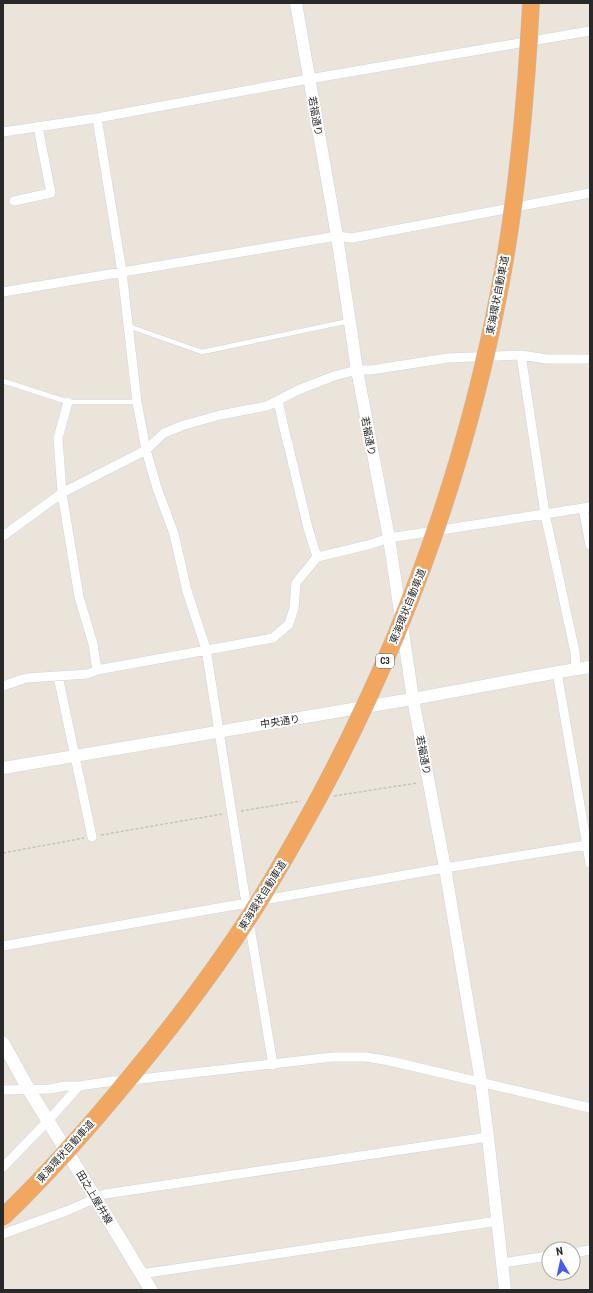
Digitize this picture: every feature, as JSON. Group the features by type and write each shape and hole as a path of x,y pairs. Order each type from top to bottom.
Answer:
{"highway":[{"name":"東海環状自動車道","path":"3,1217 64,1155 114,1097 166,1034 211,973 254,909 294,843 334,768 374,687 407,609 434,536 459,457 481,377 500,287 513,209 522,122 531,3"}],"main road":[{"name":"田之上屋井線","path":"3,1042 29,1090 151,1290"}],"street":[{"name":"若福通り","path":"296,3 337,236 357,370 389,538 413,699 429,781 481,1082 505,1290"},
{"path":"3,132 97,118 309,79 590,31"},
{"path":"97,118 122,272 137,402 146,450 157,488 174,534 186,591 206,649 273,1065"},
{"path":"14,201 51,193 38,127"},
{"path":"3,292 337,236 352,238 590,193"},
{"path":"521,355 545,514 575,652 576,669 590,667"},
{"path":"3,536 62,493 146,450 164,433 184,425 220,415 267,406 298,390 334,376 357,370 371,370 448,358 521,355 543,357 547,359 590,359"},
{"path":"278,401 316,557"},
{"path":"68,402 58,438 62,493 78,597 93,644 97,670"},
{"path":"3,686 26,678 88,674 97,670 273,638 289,624 294,608 296,583 316,557 371,544 389,538 586,507 590,546"},
{"name":"中央通り","path":"3,768 413,699 576,669"},
{"path":"557,672 590,863"},
{"path":"58,676 92,837"},
{"path":"3,946 444,868 587,845"},
{"path":"3,1090 50,1089 65,1086 79,1086 333,1057 366,1057 416,1066 590,1108"},
{"path":"3,1167 48,1121 79,1086"},
{"path":"3,1234 69,1210 105,1194 488,1137"},
{"path":"141,1274 498,1221"},
{"path":"502,1263 541,1257"}],"lane":[{"path":"128,326 202,352 350,321"},
{"path":"3,381 68,402 137,402"}],"path":[{"path":"334,796 429,781"},
{"path":"3,853 232,812 303,801"}]}
